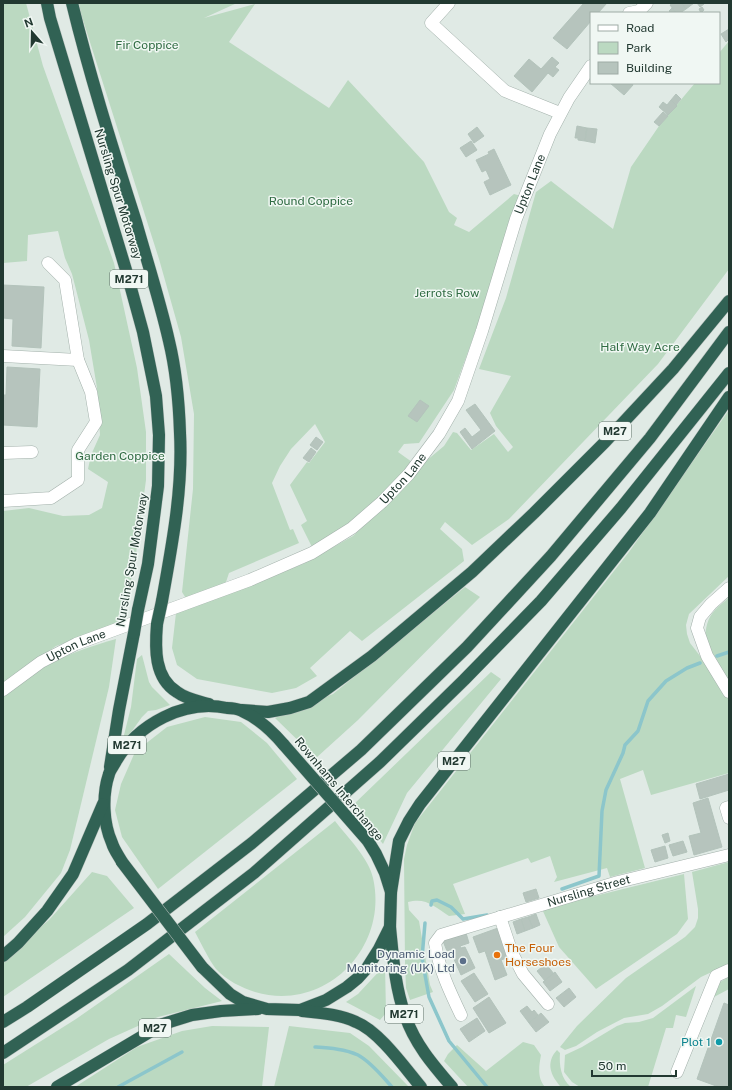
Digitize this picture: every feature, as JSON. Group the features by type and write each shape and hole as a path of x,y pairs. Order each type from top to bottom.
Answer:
{"highway":[{"name":"Nursling Spur Motorway","path":"47,3 50,18 126,270 143,332 156,396 159,435 158,486 148,564 119,710 109,774"},
{"name":"Nursling Spur Motorway","path":"72,3 98,98 148,262 170,342 177,388 180,433 178,502 172,548 157,624 155,648 156,659 160,671 167,683 177,692 183,696 215,705"},
{"name":"M27","path":"242,710 268,712 290,708 309,702 372,656 455,586 534,513 605,442 673,369 729,301"},
{"name":"M27","path":"3,1022 34,1003 147,924 252,843 361,750 466,647 551,556 650,438 729,332"},
{"path":"3,1053 128,970 254,873 380,762 464,680 541,601 621,508 729,373"},
{"name":"M27","path":"391,892 399,840 409,820 650,513 729,397"},
{"name":"Rownhams Interchange","path":"215,705 242,710 274,733 368,841 385,872 391,892 390,927 367,968 347,987 326,1000 300,1010 267,1009 243,1002 230,994 202,967 122,862 112,843 106,824 104,800 109,774 123,749 140,732 165,716 186,709 215,705"},
{"path":"3,956 18,943 48,911 73,874 104,800"},
{"name":"M271","path":"390,927 397,988 405,1016 415,1038 432,1063 452,1087"},
{"name":"M27","path":"57,1087 163,1024 192,1015 222,1011 267,1009"},
{"name":"M271","path":"300,1010 332,1015 360,1024 371,1031 388,1048 421,1087"}],"street":[{"path":"449,3 431,24 505,91 560,113"},
{"path":"630,7 639,11 647,3"},
{"name":"Upton Lane","path":"3,690 41,662 76,644 250,580 312,553 352,528 382,502 409,474 439,434 458,401 482,331 516,219 560,113 590,68"},
{"path":"3,501 51,498 78,480 78,450 96,422 91,392 78,360 65,280 48,264"},
{"path":"3,356 78,360"},
{"path":"3,452 32,452"},
{"path":"729,588 711,604 700,617 697,628 707,656 729,692"},
{"path":"729,807 726,808 729,818"},
{"name":"Nursling Street","path":"461,1015 447,985 437,955 435,943 441,935 450,931 618,882 729,855"},
{"path":"500,917 512,953 524,974 548,1004"},
{"path":"677,1072 716,976 729,970"}],"green space":[{"name":"Garden Coppice","path":"3,3 26,3 43,66 114,263 137,368 146,432 146,480 136,554 123,623 56,646 3,683 3,511 29,508 63,516 89,515 102,508 108,482 88,469 91,455 100,435 97,388 89,340 72,274 65,258 58,231 28,235 27,261 3,263"},
{"path":"79,3 237,3 204,18 255,4 229,42 329,108 348,80 424,162 449,212 457,218 454,225 469,232 514,194 521,196 495,278 454,390 419,443 404,444 398,452 412,462 366,510 340,531 312,547 301,525 307,521 290,485 307,462 309,463 325,442 315,424 291,449 280,466 272,483 290,530 293,529 299,543 229,573 225,585 187,600 182,592 193,489 194,414 181,337 159,259 81,14"},
{"name":"Half Way Acre","path":"729,41 729,269 658,364 509,519 472,545 445,522 440,529 462,549 464,561 362,641 350,631 310,668 317,676 296,688 272,693 197,679 177,665 172,648 176,613 303,564 353,536 395,497 426,461 444,446 453,432 457,433 471,450 494,434 508,452 513,447 496,426 490,413 511,376 479,369 506,298 536,192 551,181 613,229 631,167 659,126 694,84 720,84 720,52"},
{"path":"729,410 729,576 689,614 686,625 690,643 707,665 705,636 708,622 715,610 729,597 729,773 651,795 643,770 620,779 645,868 610,877 607,868 554,882 557,877 550,856 531,863 528,858 453,884 465,914 449,916 435,906 425,902 408,902 409,910 419,921 430,985 433,992 410,1000 406,988 404,859 407,845 415,823 629,552"},
{"path":"465,587 480,597 358,720 316,758 275,718 333,694"},
{"path":"116,639 109,687 70,850 61,873 25,917 3,937 3,697 42,668 70,654"},
{"path":"142,655 149,682 170,705 148,711 129,735 123,739 131,707 137,659"},
{"path":"491,672 501,679 407,793 383,844 352,806"},
{"path":"205,717 241,722 267,743 297,779 158,889 122,837 115,810 121,784 135,752 167,727"},
{"path":"335,821 362,855 371,870 373,878 375,904 371,928 361,950 346,969 327,984 305,993 281,996 255,992 229,980 213,965 195,932"},
{"path":"729,862 729,964 701,977 662,1006 648,1014 624,1018 597,1032 576,1046 565,1050 560,1047 577,1026 626,978 685,937 695,927 698,918 698,909 692,872"},
{"path":"92,872 107,876 134,908 3,997 3,958 49,920"},
{"path":"684,874 688,919 677,934 596,989 559,947 542,909"},
{"path":"169,954 205,988 222,1001 158,1017 109,1039 26,1087 3,1087 3,1065 76,1019"},
{"path":"385,965 386,1013 380,1020 346,1002 358,994"},
{"path":"729,977 729,989 714,997 720,982"},
{"path":"696,986 686,1017 676,1015 673,1028 666,1028 648,1087 580,1087 572,1082 564,1072 565,1055 582,1047 617,1026 653,1018"},
{"path":"212,1026 269,1027 262,1087 75,1087 137,1047 182,1031"},
{"path":"289,1026 350,1033 369,1046 409,1087 274,1087"},
{"path":"523,1042 534,1045 541,1055 539,1068 540,1076 545,1087 468,1087 444,1061 448,1054 457,1045 486,1071"},
{"path":"557,1050 560,1053 560,1067 563,1076 571,1087 561,1087 552,1074 550,1065 551,1060"}],"building":[{"path":"584,3 607,3 599,12 590,12 590,22 567,49 553,38"},
{"path":"673,3 682,3 686,9 682,12 675,12 670,5"},
{"path":"682,3 694,3 686,9"},
{"path":"697,3 703,3 704,4 700,7"},
{"path":"702,7 704,10 700,12 699,9"},
{"path":"672,8 675,12 670,12 669,11"},
{"path":"729,29 729,39 726,42 721,34"},
{"path":"552,57 559,63 555,67 559,70 553,77 548,73 532,92 514,76 529,59 541,69"},
{"path":"611,84 632,84 624,95"},
{"path":"676,94 681,99 676,105 671,100"},
{"path":"671,100 677,106 668,115 659,107 663,102 667,105"},
{"path":"663,112 668,116 659,126 654,122"},
{"path":"577,126 587,128 585,141 575,138"},
{"path":"477,127 484,136 474,143 468,134"},
{"path":"587,128 597,129 595,143 585,141"},
{"path":"471,141 477,150 466,157 460,148"},
{"path":"494,149 511,185 490,195 484,182 490,179 486,170 482,172 476,160 489,154 488,152"},
{"path":"3,285 44,287 41,348 12,346 13,319 3,318"},
{"path":"7,367 40,369 37,427 3,425 3,395 6,395"},
{"path":"420,400 429,406 417,422 408,416"},
{"path":"475,404 495,431 472,449 460,432 465,428 472,437 481,430 466,410"},
{"path":"316,437 323,442 317,450 310,445"},
{"path":"311,448 316,452 309,462 303,458"},
{"path":"729,774 729,790 700,799 696,784"},
{"path":"708,798 722,847 694,855 689,836 701,833 693,803"},
{"path":"668,833 670,841 665,843 662,835"},
{"path":"683,841 687,852 673,856 669,845"},
{"path":"665,846 668,858 655,862 651,850"},
{"path":"536,889 539,898 526,902 523,893"},
{"path":"536,914 540,925 533,928 528,917"},
{"path":"528,917 533,928 525,931 521,919"},
{"path":"521,919 525,931 517,934 513,922"},
{"name":"The Four Horseshoes","path":"498,928 509,957 501,960 507,975 495,980 485,951 479,953 473,937"},
{"name":"Dynamic Load Monitoring (UK) Ltd","path":"466,933 469,943 460,946 461,948 465,947 475,968 461,975 450,950 447,951 443,941"},
{"path":"546,964 554,974 545,981 537,971"},
{"path":"555,972 562,982 550,991 543,982"},
{"path":"474,973 488,994 475,1002 461,981"},
{"path":"569,988 576,997 564,1007 556,998"},
{"path":"489,997 506,1023 489,1033 473,1008"},
{"name":"Plot 1","path":"724,1003 729,1005 729,1087 719,1087 697,1079"},
{"path":"527,1006 532,1012 534,1010 538,1015 529,1023 520,1011"},
{"path":"541,1013 549,1022 536,1032 529,1023"},
{"path":"477,1018 485,1031 469,1042 460,1029"}],"waterway":[{"path":"717,656 729,652"},
{"path":"562,889 599,876 602,811 606,790 623,753 625,745 638,731 648,701 666,681 687,668 700,663"},
{"path":"431,905 432,901 437,900 451,907 463,919 487,915"},
{"path":"425,923 422,958 429,997 449,1041 487,1087"},
{"path":"315,1047 342,1050 358,1055 372,1065 392,1087"},
{"path":"118,1087 182,1052"}],"place":[{"name":"The Four Horseshoes","path":"497,955"},
{"name":"Dynamic Load Monitoring (UK) Ltd","path":"463,961"},
{"name":"Plot 1","path":"719,1042"}],"park label":[{"name":"Fir Coppice","path":"147,45"},
{"name":"Round Coppice","path":"311,201"},
{"name":"Jerrots Row","path":"447,293"}]}
